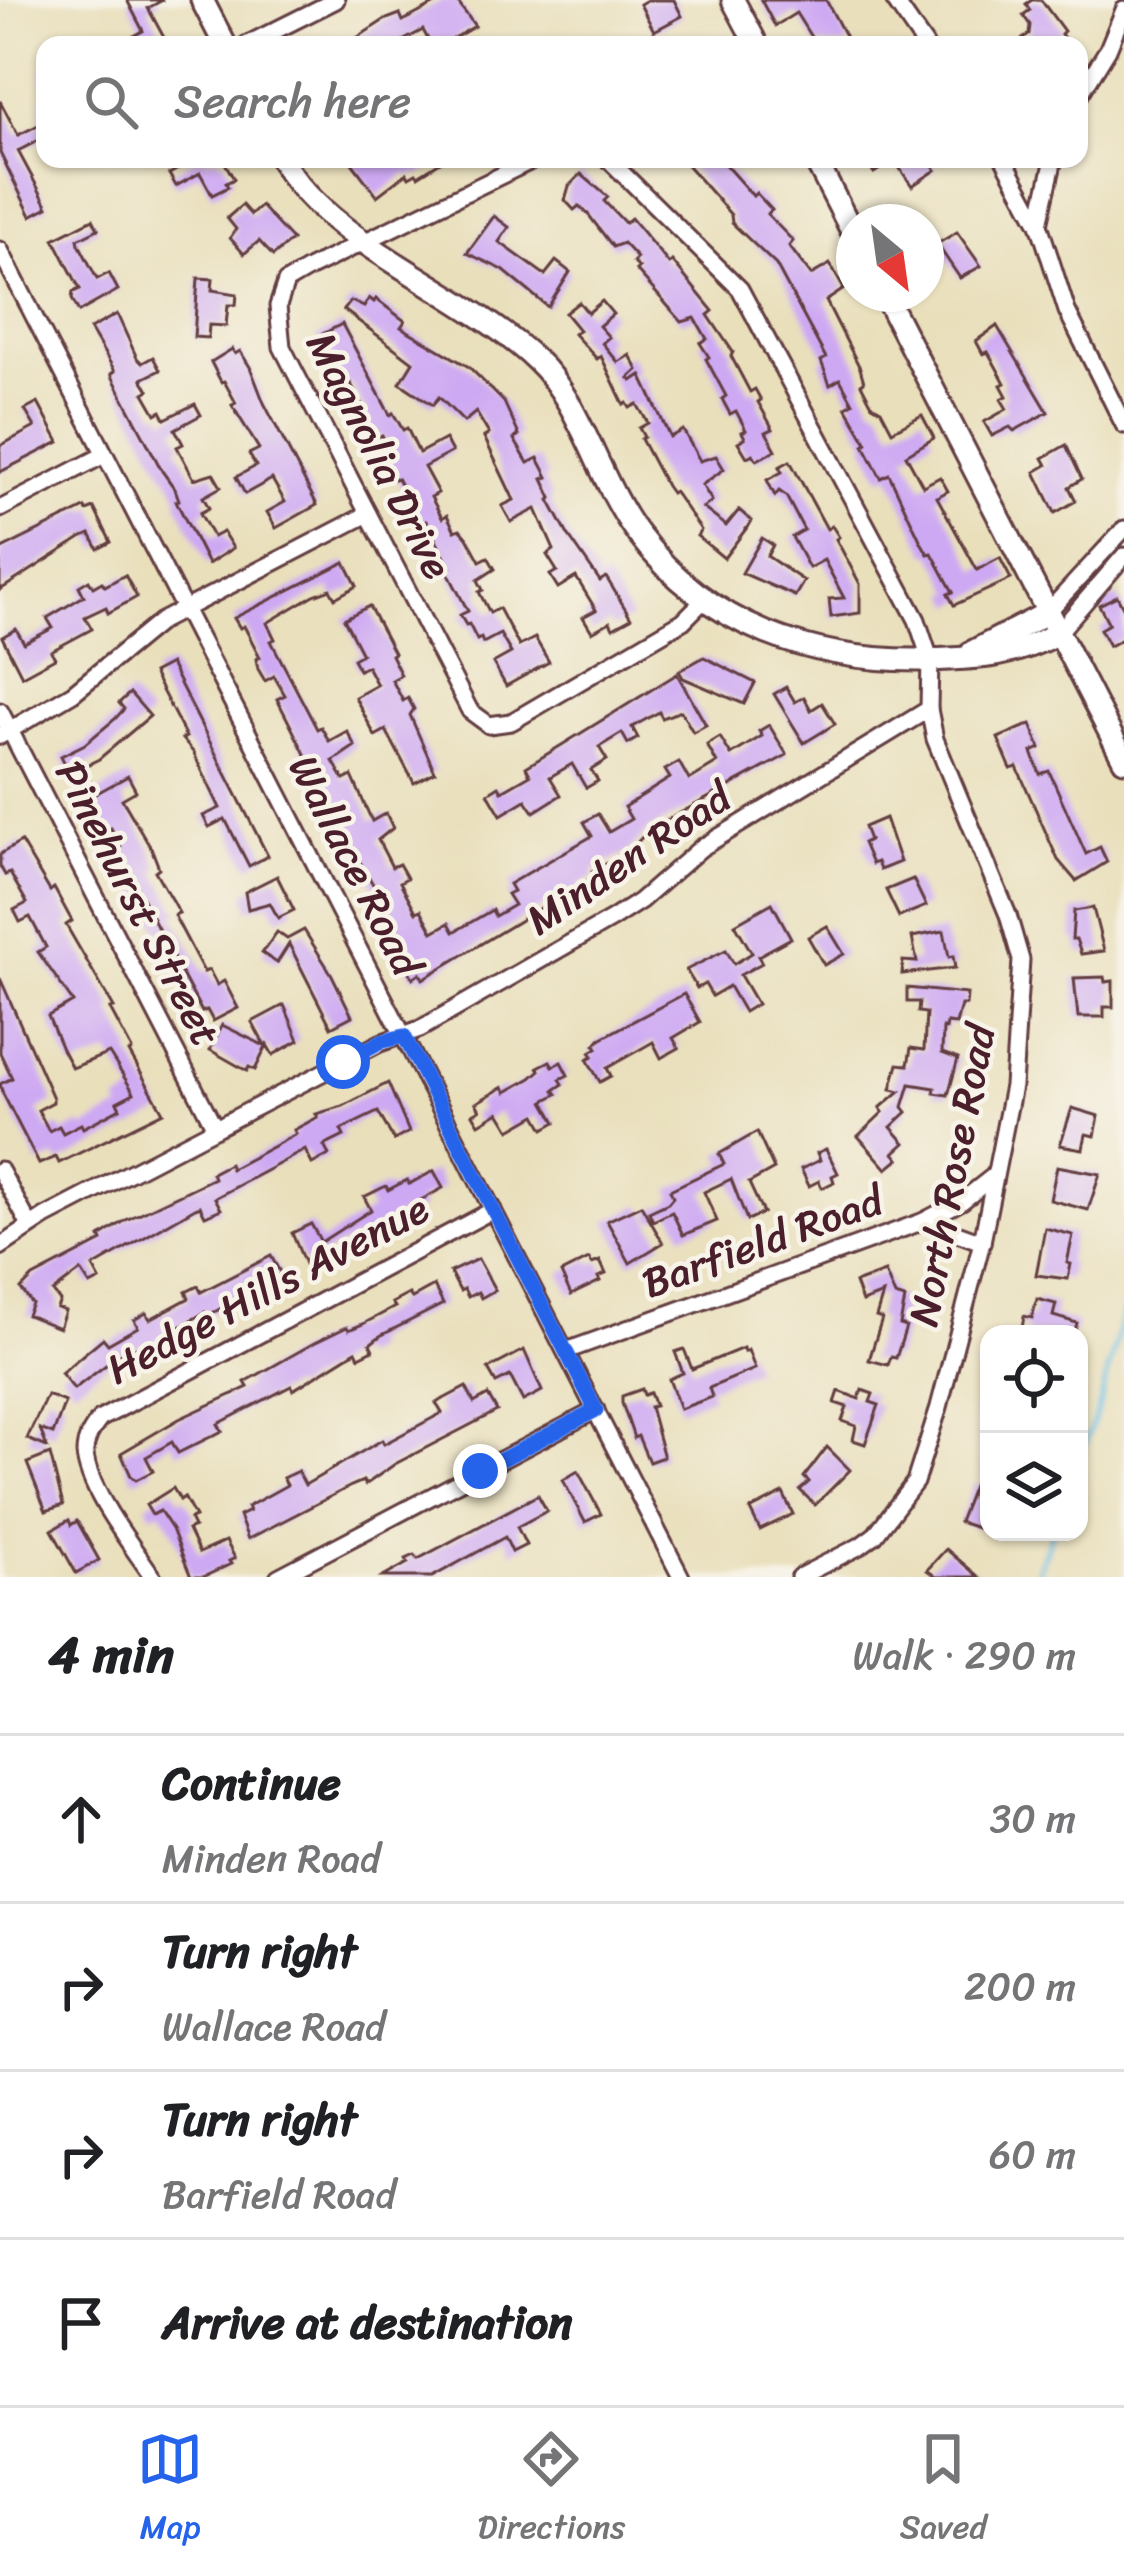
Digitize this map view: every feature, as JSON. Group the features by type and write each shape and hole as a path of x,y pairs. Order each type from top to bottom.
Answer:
{"main road":[{"path":"202,0 221,36"},
{"path":"734,0 752,36"},
{"path":"287,168 317,207 363,242 490,322 541,364 626,517 654,554 704,601 773,637 863,659 961,658 1053,623"},
{"path":"820,168 838,204"},
{"path":"893,312 1124,760"}],"street":[{"path":"264,36 336,0"},
{"path":"894,0 919,36"},
{"path":"1088,81 1124,10"},
{"path":"363,242 516,168"},
{"path":"617,168 740,289 917,620 931,659 929,709"},
{"path":"1008,168 1039,224 1067,311 1124,425"},
{"path":"1039,224 1052,168"},
{"name":"Magnolia Drive","path":"363,242 286,282 278,306 282,347 470,711 486,733 667,631 704,601"},
{"name":"Wallace Road","path":"0,250 681,1577"},
{"path":"0,508 104,455"},
{"path":"5,733 73,693 146,630 368,514"},
{"path":"1053,623 1124,529"},
{"path":"1053,623 1124,556"},
{"name":"Minden Road","path":"0,1247 30,1226 215,1128 380,1042 404,1036 626,910 701,848 929,709"},
{"name":"North Rose Road","path":"799,1577 875,1534 915,1481 982,1242 1013,1086 1021,961 1008,915 935,739 929,709"},
{"name":"Pinehurst Street","path":"0,711 5,733 215,1128"},
{"path":"0,1171 30,1226"},
{"path":"924,1221 962,1201 995,1175"},
{"name":"Hedge Hills Avenue","path":"153,1577 89,1470 86,1442 100,1419 493,1210"},
{"name":"Barfield Road","path":"566,1351 924,1221 982,1242"},
{"path":"278,1577 596,1410"}],"building":[{"path":"127,0 163,0 148,8 163,36 134,36 143,31"},
{"path":"443,0 456,0 475,26 458,36 426,36 423,30 412,36 360,36 400,14 403,21"},
{"path":"674,0 682,16 654,31 640,4"},
{"path":"761,0 826,0 845,36 810,36 796,13 775,26"},
{"path":"1041,0 1064,31 1062,36 1026,36 1030,25 1023,15 1030,10 1026,4"},
{"path":"0,101 18,135 36,126 36,142 18,151 48,207 31,216 0,153"},
{"path":"180,168 228,168 234,179 212,195 200,173 176,186 169,174"},
{"path":"356,168 431,168 418,176 407,173 377,196"},
{"path":"690,168 728,168 772,210 767,214 793,241 789,246 811,275 830,264 836,275 836,294 826,301 860,368 861,384 872,405 881,410 892,431 922,415 934,438 906,455 923,486 940,477 948,491 937,497 977,570 1000,558 1011,579 954,605 948,594 953,592 921,542 889,474 881,478 864,445 846,407 853,403 840,379 830,385 821,361 826,358 776,265 732,223 731,215"},
{"path":"900,168 935,168 936,170 912,186"},
{"path":"581,174 608,197 604,201 625,223 631,218 713,311 708,315 733,352 750,392 755,389 761,400 773,429 766,432 776,450 757,460 753,454 747,457 738,442 745,438 742,432 746,430 736,411 730,414 722,399 726,396 700,343 707,339 695,318 682,322 636,270 633,262 637,258 623,243 613,247 588,214 579,206 574,210 565,200 569,186"},
{"path":"242,205 251,215 261,206 292,240 273,256 259,241 244,254 230,238 236,229 227,218"},
{"path":"494,216 509,227 499,242 545,275 556,261 570,272 548,307 503,270 467,253"},
{"path":"93,219 98,229 78,239 79,244 97,279 109,273 118,290 79,312 72,299 80,289 54,239"},
{"path":"957,232 981,266 960,278 944,254 944,240"},
{"path":"198,278 213,279 212,290 237,294 236,305 228,305 226,326 209,325 208,338 194,337"},
{"path":"369,298 405,321 401,327 469,367 504,402 519,435 514,439 528,463 538,458 548,477 543,479 549,500 568,535 600,581 606,577 631,618 592,632 583,617 596,610 576,577 558,588 550,575 557,571 547,555 554,550 536,509 511,522 502,506 514,500 476,412 464,422 439,397 433,405 400,383 413,362 344,310 351,301 364,307"},
{"path":"602,301 613,314 599,326 609,337 602,343 618,362 630,355 638,370 629,378 632,381 641,375 670,437 683,430 700,461 716,456 724,469 702,485 712,501 703,508 726,526 739,510 752,521 724,558 697,536 701,530 666,486 641,439 639,428 648,423 637,404 624,405 601,356 597,359 574,334 579,330 565,313 579,302 588,313"},
{"path":"117,314 137,358 142,363 153,357 160,370 142,379 156,414 161,411 165,419 195,404 201,415 175,429 183,444 177,447 194,479 213,473 221,487 203,497 209,508 200,513 213,537 223,532 233,548 208,564 176,501 175,489 90,329"},
{"path":"342,324 390,415 403,430 407,428 419,453 445,439 452,452 424,467 438,493 431,497 442,518 447,515 455,531 460,529 467,537 480,561 488,557 495,569 478,580 490,613 499,608 519,646 535,638 549,662 506,686 493,663 511,653 500,634 483,643 466,625 460,615 468,611 446,569 450,567 426,521 421,524 394,479 385,461 393,457 382,435 372,440 360,419 368,415 351,384 343,388 317,337"},
{"path":"997,326 1048,412 1014,431 1010,427 992,436 984,422 1007,409 1001,399 1007,396 1001,385 1005,383 988,352 983,354 976,341"},
{"path":"232,349 235,354 240,351 250,367 317,505 276,528 267,512 285,502 272,479 245,494 236,477 256,466 249,454 259,449 211,362"},
{"path":"38,403 59,442 0,472 0,446 35,427 25,410"},
{"path":"1066,445 1082,479 1069,487 1076,501 1055,513 1035,472 1047,465 1043,458"},
{"path":"790,461 827,529 832,526 839,537 860,584 860,613 831,617 829,599 844,598 824,560 809,568 792,537 804,530 786,496 779,491 775,496 767,480"},
{"path":"85,508 94,508 111,542 98,549 90,534 0,590 0,550"},
{"path":"762,538 773,545 767,556 804,581 795,596 742,573"},
{"path":"345,562 357,586 335,598 330,589 314,595 267,623 275,639 271,641 317,729 321,727 329,741 347,731 355,746 333,761 344,780 352,776 372,821 386,813 393,828 378,840 392,867 399,864 407,878 400,882 433,932 449,923 454,932 492,910 495,916 514,905 507,894 513,891 509,884 592,836 584,822 598,814 609,832 631,819 624,807 670,778 665,770 679,762 689,780 717,763 707,745 720,737 731,755 762,736 759,731 769,725 787,755 649,830 627,853 592,871 595,876 578,886 581,891 571,897 562,895 423,979 420,973 413,978 407,967 414,963 394,930 398,927 277,699 285,695 274,676 265,681 258,669 256,659 260,657 244,626 240,628 234,618"},
{"path":"125,575 137,597 108,613 106,607 85,617 92,629 51,651 55,658 22,676 2,637 16,629 24,643 53,628 47,618 84,596 79,586 89,580 93,587 102,582 105,586"},
{"path":"1117,596 1124,609 1124,638 1109,646 1100,629 1109,624 1099,605"},
{"path":"369,606 401,675 392,680 403,701 408,698 414,709 410,715 435,772 414,783 386,730 375,736 355,697 377,685 367,666 359,670 353,659 362,654 344,619"},
{"path":"704,657 755,683 744,704 683,678 679,671"},
{"path":"170,664 268,856 249,866 225,819 209,827 203,816 220,808 153,673"},
{"path":"677,674 706,725 693,732 681,711 662,718 659,712 632,727 638,738 628,744 622,733 599,747 607,760 591,770 598,781 586,788 572,764 550,777 561,795 534,812 526,800 501,815 488,793 499,786 502,791 530,775 526,767"},
{"path":"786,687 795,702 804,697 811,710 822,703 835,724 804,743 774,694"},
{"path":"130,693 150,716 83,767 90,780 77,787 61,756 85,744 115,719 124,709 119,703"},
{"path":"1031,724 1040,748 1032,752 1040,774 1049,771 1086,854 1100,847 1107,862 1076,881 1058,860 1017,767 1011,769 998,738"},
{"path":"128,776 136,791 122,799 152,850 159,868 155,871 179,913 174,915 204,972 209,970 217,985 224,981 238,1008 213,1021 207,1010 202,1012 177,965 117,850 121,847 111,828 105,832 88,798"},
{"path":"885,818 900,862 880,870 863,843 869,840 864,827"},
{"path":"21,842 72,921 66,925 114,1008 110,1009 129,1052 163,1112 59,1163 56,1157 39,1164 3,1094 0,1084 12,1078 0,1053 0,978 53,1098 38,1110 49,1131 59,1126 63,1133 81,1124 83,1128 120,1108 117,1102 134,1093 109,1053 72,1068 62,1049 48,1016 73,1002 38,952 46,947 30,917 20,922 14,910 27,903 10,873 5,875 0,866 0,854"},
{"path":"277,876 294,910 278,918 270,903 248,909 245,892"},
{"path":"913,879 926,906 899,917 886,890"},
{"path":"772,903 791,938 758,956 762,963 740,975 757,1004 744,1012 729,986 712,996 705,984 697,988 686,970 726,950 734,964 752,953 735,924"},
{"path":"1093,908 1104,951 1081,954 1072,939 1074,911"},
{"path":"827,926 844,954 824,965 808,937"},
{"path":"304,930 352,1016 331,1027 289,944 277,963 262,953 277,932 287,939"},
{"path":"944,931 955,968 902,974 903,961 917,962 912,937"},
{"path":"1104,977 1105,982 1113,981 1113,1007 1104,1007 1104,1017 1078,1017 1074,978"},
{"path":"907,988 967,994 966,1005 961,1005 956,1024 947,1023 943,1028 942,1053 958,1059 948,1095 910,1084 903,1107 907,1112 891,1127 905,1143 894,1153 899,1159 887,1169 858,1136 900,1091 891,1089 898,1064 908,1065 911,1048 924,1050 926,1013 918,1012 919,1002 907,1002"},
{"path":"684,994 700,1022 673,1038 679,1048 661,1058 653,1042 607,1068 611,1076 600,1082 587,1059 600,1039"},
{"path":"284,1005 299,1040 273,1055 267,1045 255,1070 249,1067 247,1071 210,1050 222,1025 265,1046 252,1022"},
{"path":"550,1061 553,1066 561,1062 568,1075 560,1079 563,1084 554,1090 557,1094 544,1101 556,1122 544,1129 536,1115 510,1130 499,1112 479,1124 473,1114 480,1110 476,1103 531,1078"},
{"path":"388,1083 409,1132 394,1140 378,1112 363,1119 324,1146 329,1155 312,1164 305,1150 215,1198 221,1209 205,1216 200,1206 195,1208 93,1267 100,1280 90,1285 81,1271 53,1292 60,1301 57,1308 65,1311 59,1328 27,1315 32,1304 21,1289 33,1277 102,1241 100,1237 126,1220 214,1178 212,1173 229,1164 231,1169 296,1134 294,1130 318,1117 316,1114"},
{"path":"1072,1108 1099,1116 1095,1136 1086,1134 1083,1149 1060,1145"},
{"path":"757,1132 774,1169 749,1183 763,1213 747,1220 731,1179 704,1192 717,1221 683,1235 672,1212 653,1221 649,1212 668,1203 673,1197 670,1190 724,1164 719,1154"},
{"path":"826,1149 838,1173 832,1176 834,1182 822,1188 819,1181 809,1186 801,1169 820,1160 817,1153"},
{"path":"1057,1166 1100,1174 1088,1210 1050,1200"},
{"path":"434,1171 443,1188 419,1201 423,1208 374,1229 376,1234 358,1244 355,1238 305,1264 292,1233 311,1224 321,1242 371,1210 364,1197"},
{"path":"641,1205 663,1243 630,1263 607,1221"},
{"path":"1045,1228 1073,1235 1068,1279 1036,1275"},
{"path":"271,1256 281,1274 253,1289 257,1295 243,1303 240,1298 207,1316 205,1312 153,1343 126,1350 74,1389 61,1373 103,1338 108,1344 138,1327 134,1320 146,1313 150,1319 189,1298 186,1292 198,1286 201,1292"},
{"path":"478,1259 495,1290 481,1298 478,1292 468,1297 450,1272"},
{"path":"589,1259 592,1264 600,1261 606,1274 571,1295 561,1273"},
{"path":"885,1272 895,1296 905,1299 900,1325 906,1327 896,1358 891,1357 888,1365 869,1360 882,1319 876,1317 883,1294 862,1302 855,1283"},
{"path":"434,1286 443,1304 380,1336 370,1344 373,1350 359,1357 356,1351 293,1390 291,1386 218,1424 222,1431 178,1453 172,1442 146,1457 153,1471 136,1480 131,1476 121,1453 248,1387 245,1382 314,1343 363,1324 395,1307 392,1303"},
{"path":"1037,1299 1056,1304 1053,1316 1077,1323 1022,1325 1024,1316 1032,1318"},
{"path":"743,1348 755,1369 709,1388 712,1397 680,1409 669,1379 683,1373 675,1352 684,1349 692,1369"},
{"path":"524,1350 542,1391 523,1401 510,1376 496,1383 488,1369"},
{"path":"466,1387 474,1403 488,1395 497,1411 395,1464 365,1485 363,1481 351,1486 248,1539 239,1516 287,1485 283,1478 298,1471 305,1485 382,1440 384,1444 442,1413 436,1403"},
{"path":"642,1389 644,1395 650,1393 655,1406 650,1407 663,1454 649,1462 638,1436 634,1438 622,1403 622,1396"},
{"path":"862,1390 873,1394 870,1402 879,1405 865,1444 853,1440 856,1426 842,1421 847,1407 835,1403 839,1391 859,1399"},
{"path":"47,1395 65,1402 53,1434 40,1429 47,1447 27,1439"},
{"path":"827,1447 850,1470 815,1505 800,1490"},
{"path":"50,1454 63,1505 46,1511 27,1463"},
{"path":"578,1471 601,1514 585,1522 563,1480"},
{"path":"974,1483 980,1485 977,1528 959,1522"},
{"path":"173,1488 195,1517 190,1519 194,1527 188,1530 199,1553 226,1541 235,1558 231,1564 203,1577 191,1577 172,1529 160,1511 152,1515 146,1505"},
{"path":"783,1493 793,1514 760,1530 750,1510"},
{"path":"538,1495 547,1511 517,1527 526,1545 512,1552 505,1537 432,1577 383,1577 408,1563 406,1559 415,1555 418,1559"},
{"path":"69,1520 71,1525 77,1521 99,1560 76,1573 52,1530"},
{"path":"946,1549 979,1577 936,1577 927,1570"}],"waterway":[{"path":"1088,1436 1124,1310"},
{"path":"1036,1577 1049,1541"}],"route":[{"path":"343,1062 380,1042 404,1036 596,1410 480,1471"}]}
